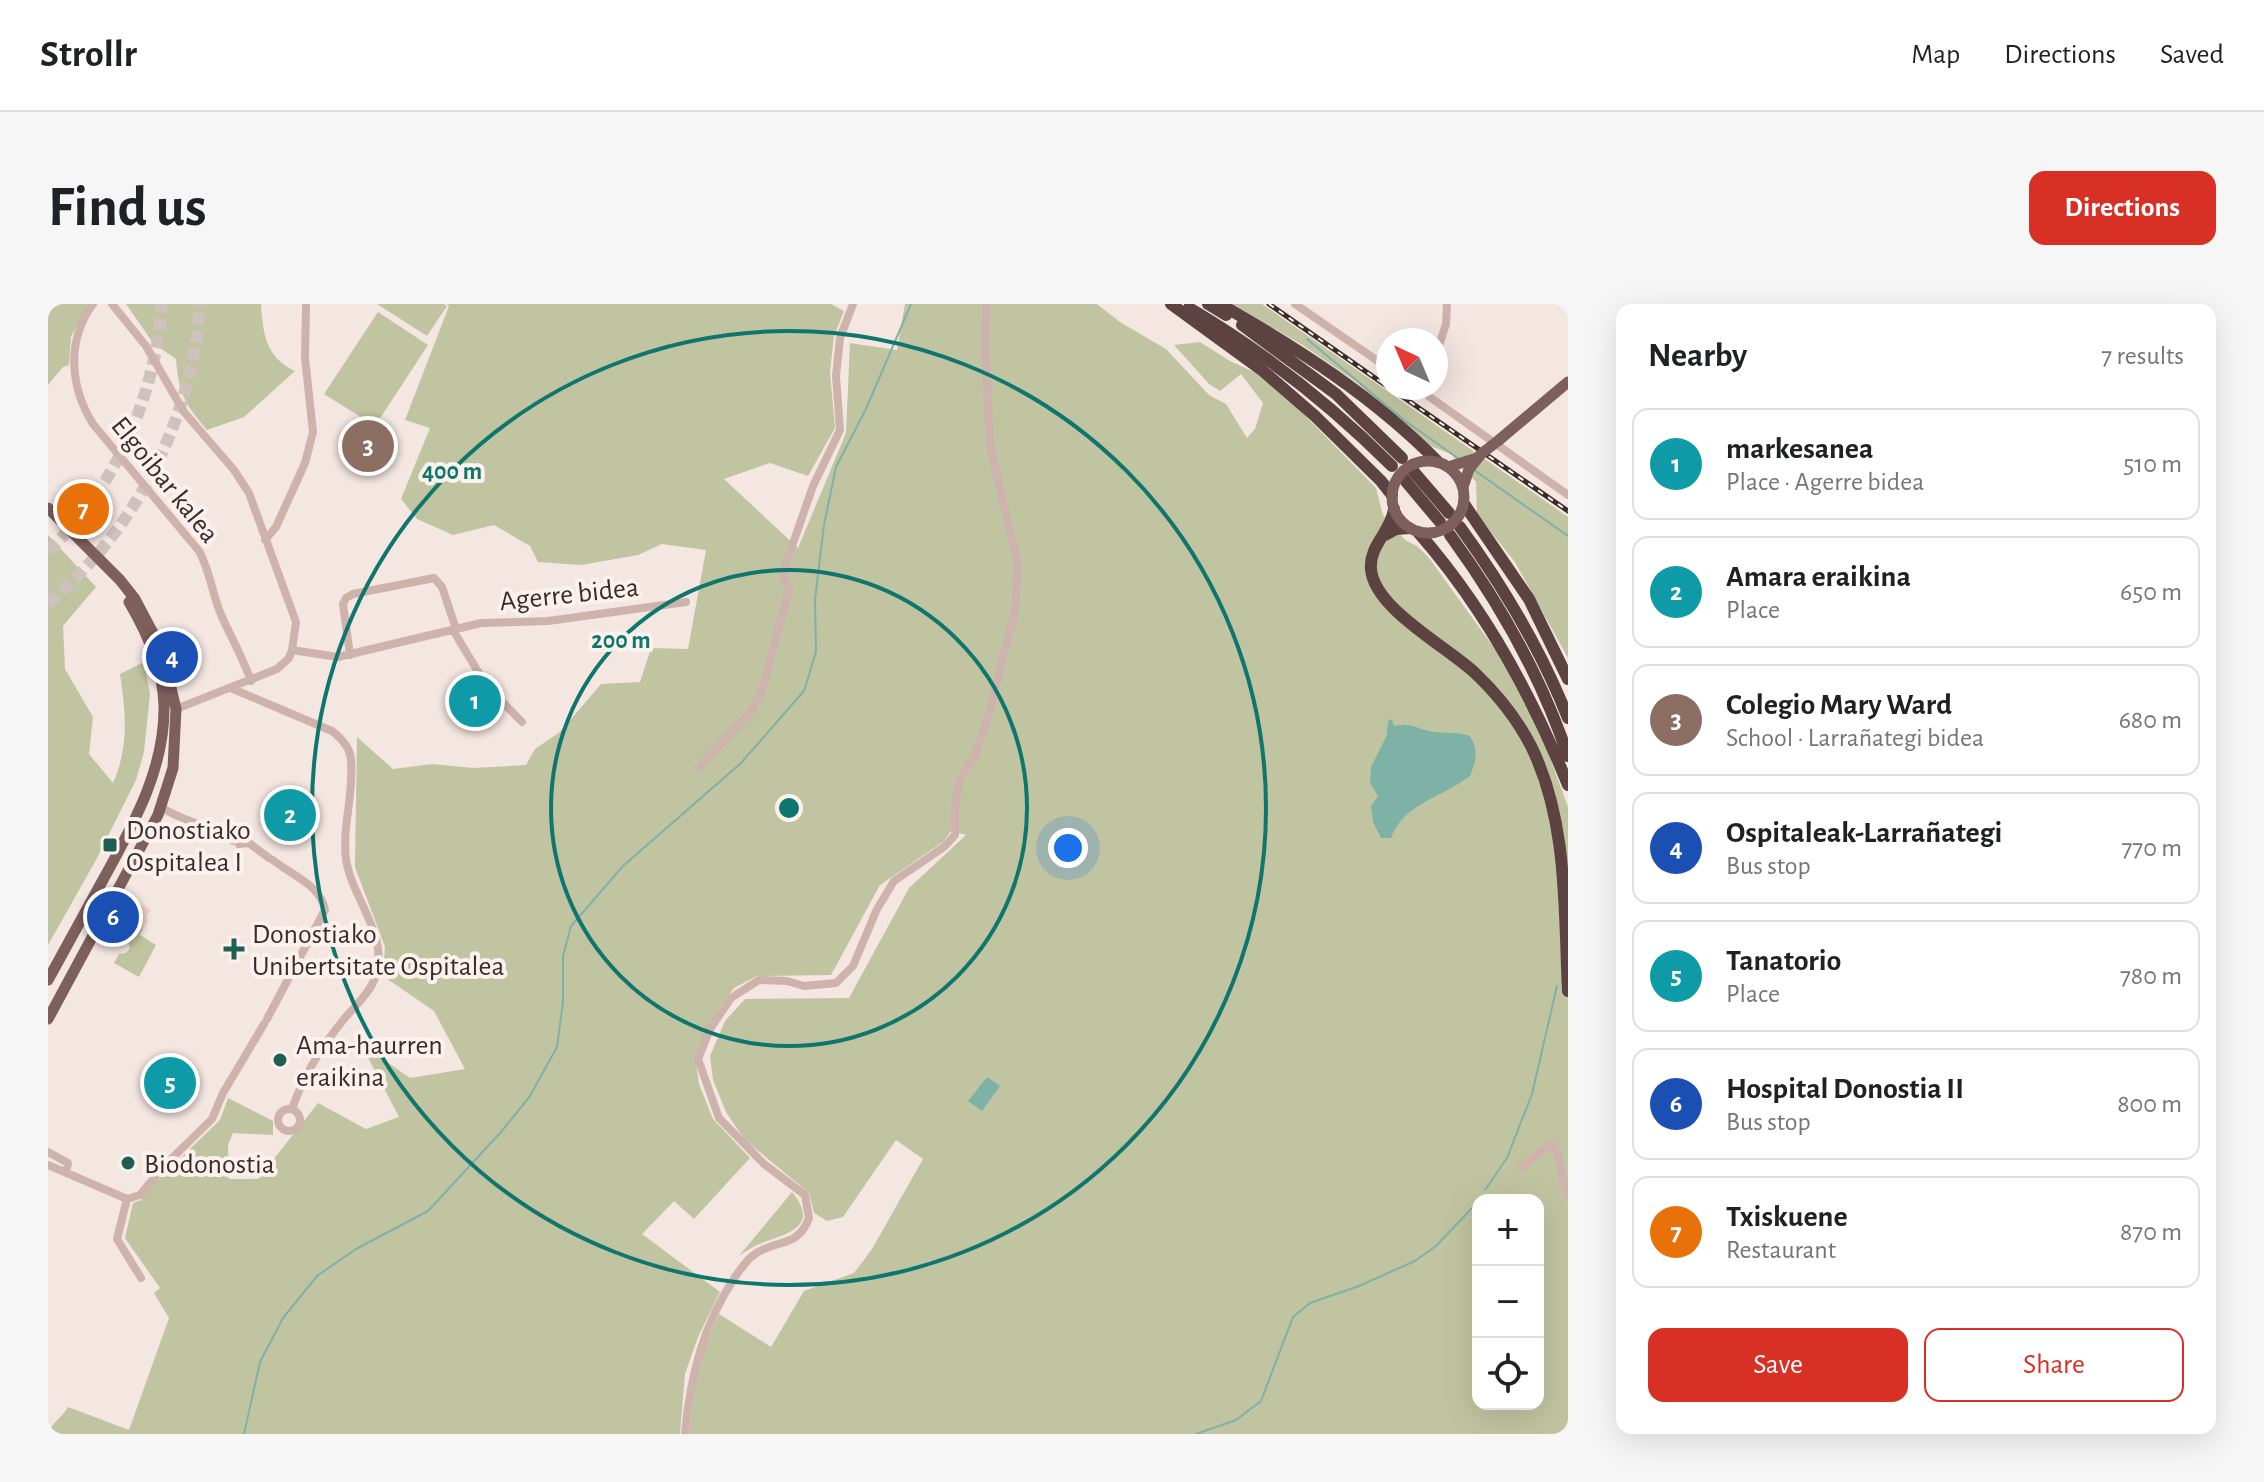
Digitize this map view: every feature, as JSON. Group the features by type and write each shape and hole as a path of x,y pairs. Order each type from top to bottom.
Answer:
{"highway":[{"path":"1171,304 1227,342 1289,393 1381,481 1393,502 1391,522 1371,561 1371,572 1383,598 1475,673 1500,699 1521,729 1544,778 1560,847 1568,991"},
{"path":"1183,304 1233,334 1294,377 1397,462 1336,394 1208,304"},
{"path":"1220,304 1306,354 1375,404 1443,465"},
{"path":"1408,474 1444,517"},
{"path":"1464,504 1513,572 1545,627 1568,679"},
{"path":"1381,540 1396,529 1413,530 1463,588 1506,655 1543,724 1568,785"},
{"path":"1568,718 1514,608 1455,531 1522,649 1568,756"},
{"path":"1560,847 1568,869"}],"main road":[{"path":"1481,454 1469,469 1463,487 1464,504 1457,519 1435,533 1413,530 1399,519 1393,502 1396,480 1407,468 1422,462 1466,464 1568,382"},
{"path":"1443,465 1459,479 1463,487"},
{"path":"48,508 135,599 162,650 176,709 174,754 169,785 161,807 48,1019"},
{"path":"48,519 129,603 143,629 169,703 176,709"},
{"path":"48,980 136,818 148,788 160,740 164,706 158,667"},
{"path":"162,726 176,709"},
{"path":"160,740 171,733 174,754"},
{"path":"148,788 161,807"}],"street":[{"name":"Elgoibar kalea","path":"93,304 77,336 73,359 76,387 83,408 199,551 211,576 221,615 244,659 251,681"},
{"path":"112,304 135,331 184,412 242,481 253,502 297,630 289,658 277,669 176,709"},
{"path":"265,540 276,527 305,463 313,432 305,358 306,304"},
{"path":"698,769 751,711 762,691 789,589 782,575 813,486 840,430 836,376 840,338 853,304"},
{"path":"685,1434 693,1370 706,1333 729,1287 756,1253 797,1238 809,1218 805,1195 764,1164 719,1118 698,1059 710,1029 731,998 759,980 787,981 804,986 836,983 853,966 877,909 894,881 944,847 955,835 959,780 975,755 987,721 1015,611 1018,565 990,446 985,340 987,304"},
{"path":"1295,304 1376,360"},
{"path":"1445,328 1447,304"},
{"path":"1437,400 1568,495"},
{"path":"350,655 343,604 346,598 434,578 442,587 455,630 486,685 522,722"},
{"name":"Agerre bidea","path":"292,650 321,656 350,655 481,623 548,621 686,602"},
{"path":"233,689 332,731 345,744 351,761 346,859 376,938 379,963 376,977 318,1056 292,1109"},
{"path":"161,807 198,821 218,833"},
{"path":"48,1165 127,1199 140,1195 164,1166 212,1119 223,1093 266,1022 325,910 324,901 317,891 244,843"},
{"path":"1521,1167 1551,1144 1557,1154 1563,1186 1568,1195"},
{"path":"48,1152 68,1163 66,1172"},
{"path":"127,1199 117,1239 141,1278"}],"green space":[{"path":"48,304 88,304 71,337 69,365 63,367 48,385"},
{"path":"126,304 261,304 265,334 272,351 277,359 295,371 244,417 207,430 184,398 176,359 153,343"},
{"path":"377,304 444,304 447,306 427,336"},
{"path":"447,304 831,304 844,311 834,336 830,372 835,428 808,476 770,463 724,479 798,548 846,433 850,343 897,350 905,304 1097,304 1120,322 1166,349 1209,395 1226,404 1247,438 1255,429 1263,403 1241,374 1220,391 1209,384 1174,345 1200,342 1256,373 1282,392 1376,488 1383,515 1405,540 1429,558 1502,659 1537,722 1568,807 1568,1434 689,1434 695,1369 719,1314 771,1347 804,1291 854,1273 872,1249 923,1159 896,1140 843,1217 827,1221 814,1213 809,1193 744,1139 726,1112 713,1080 710,1056 725,1021 745,999 849,998 909,888 966,835 951,831 943,842 880,885 831,975 757,976 734,988 717,1011 695,1056 699,1084 713,1119 750,1158 694,1219 674,1201 642,1234 720,1292 698,1337 685,1374 680,1434 48,1434 68,1407 129,1430 169,1318 154,1293 160,1288 125,1238 133,1203 141,1200 148,1189 220,1120 228,1098 273,1121 273,1135 233,1133 228,1145 229,1179 258,1179 318,1103 366,1129 399,1117 361,1044 410,1078 465,1069 434,1011 383,976 385,947 355,867 357,737 393,769 432,764 473,768 526,765 535,749 560,732 601,684 640,682 651,648 688,649 706,550 662,544 638,555 581,565 538,562 530,546 494,525 453,535 417,519 401,499 430,428 405,420 449,306"},
{"path":"1233,304 1262,304 1376,383 1376,399 1355,381"},
{"path":"378,312 428,345 375,426 324,394"},
{"path":"1377,400 1400,400 1568,517 1568,658 1515,562 1477,515 1476,482 1451,454 1428,445"},
{"path":"48,535 96,587 63,626 65,669 93,717 89,754 113,783 122,756 125,730 120,674 144,662 150,694 144,752 136,780 48,945"},
{"path":"135,924 143,929 140,935 156,945 139,977 114,963 119,954 126,953 130,948 127,939"},
{"path":"792,1192 803,1213 798,1226 739,1256"}],"shaded area":[{"path":"122,904 129,907 139,904 151,910 143,929 117,912"}],"water":[{"path":"1392,719 1394,726 1406,725 1470,736 1476,755 1470,776 1405,816 1391,838 1381,838 1373,822 1371,806 1378,796 1370,783 1371,767 1387,735 1388,721"},
{"path":"987,1077 1000,1086 982,1111 968,1101"}],"waterway":[{"path":"244,1434 260,1362 283,1318 317,1276 356,1249 428,1211 530,1096 557,1047 563,1002 563,956 571,926 623,866 741,763 804,691 816,652 815,599 824,525 836,467 866,409 911,304"},
{"path":"1307,339 1404,420 1459,459"},
{"path":"1474,470 1568,536"},
{"path":"1485,1190 1507,1158 1532,1094 1557,986"},
{"path":"1196,1434 1236,1420 1261,1401 1293,1317 1310,1303 1359,1286 1415,1261 1436,1246 1472,1208"}],"tunnel":[{"path":"48,551 94,498 128,438 151,373 162,304"},
{"path":"48,603 80,574 108,541 154,469 172,430 185,389 195,347 200,304"},
{"path":"218,833 239,844"}],"railway":[{"path":"1269,304 1376,379"},
{"path":"1407,400 1568,511"}],"place":[{"name":"Colegio Mary Ward","path":"368,446"},
{"name":"Txiskuene","path":"83,509"},
{"name":"Ospitaleak-Larrañategi","path":"172,657"},
{"name":"markesanea","path":"475,701"},
{"name":"Amara eraikina","path":"290,815"},
{"name":"Donostiako Ospitalea I","path":"110,845"},
{"name":"Hospital Donostia II","path":"113,917"},
{"name":"Donostiako Unibertsitate Ospitalea","path":"234,949"},
{"name":"Ama-haurren eraikina","path":"280,1060"},
{"name":"Tanatorio","path":"170,1083"},
{"name":"Biodonostia","path":"128,1163"}]}
